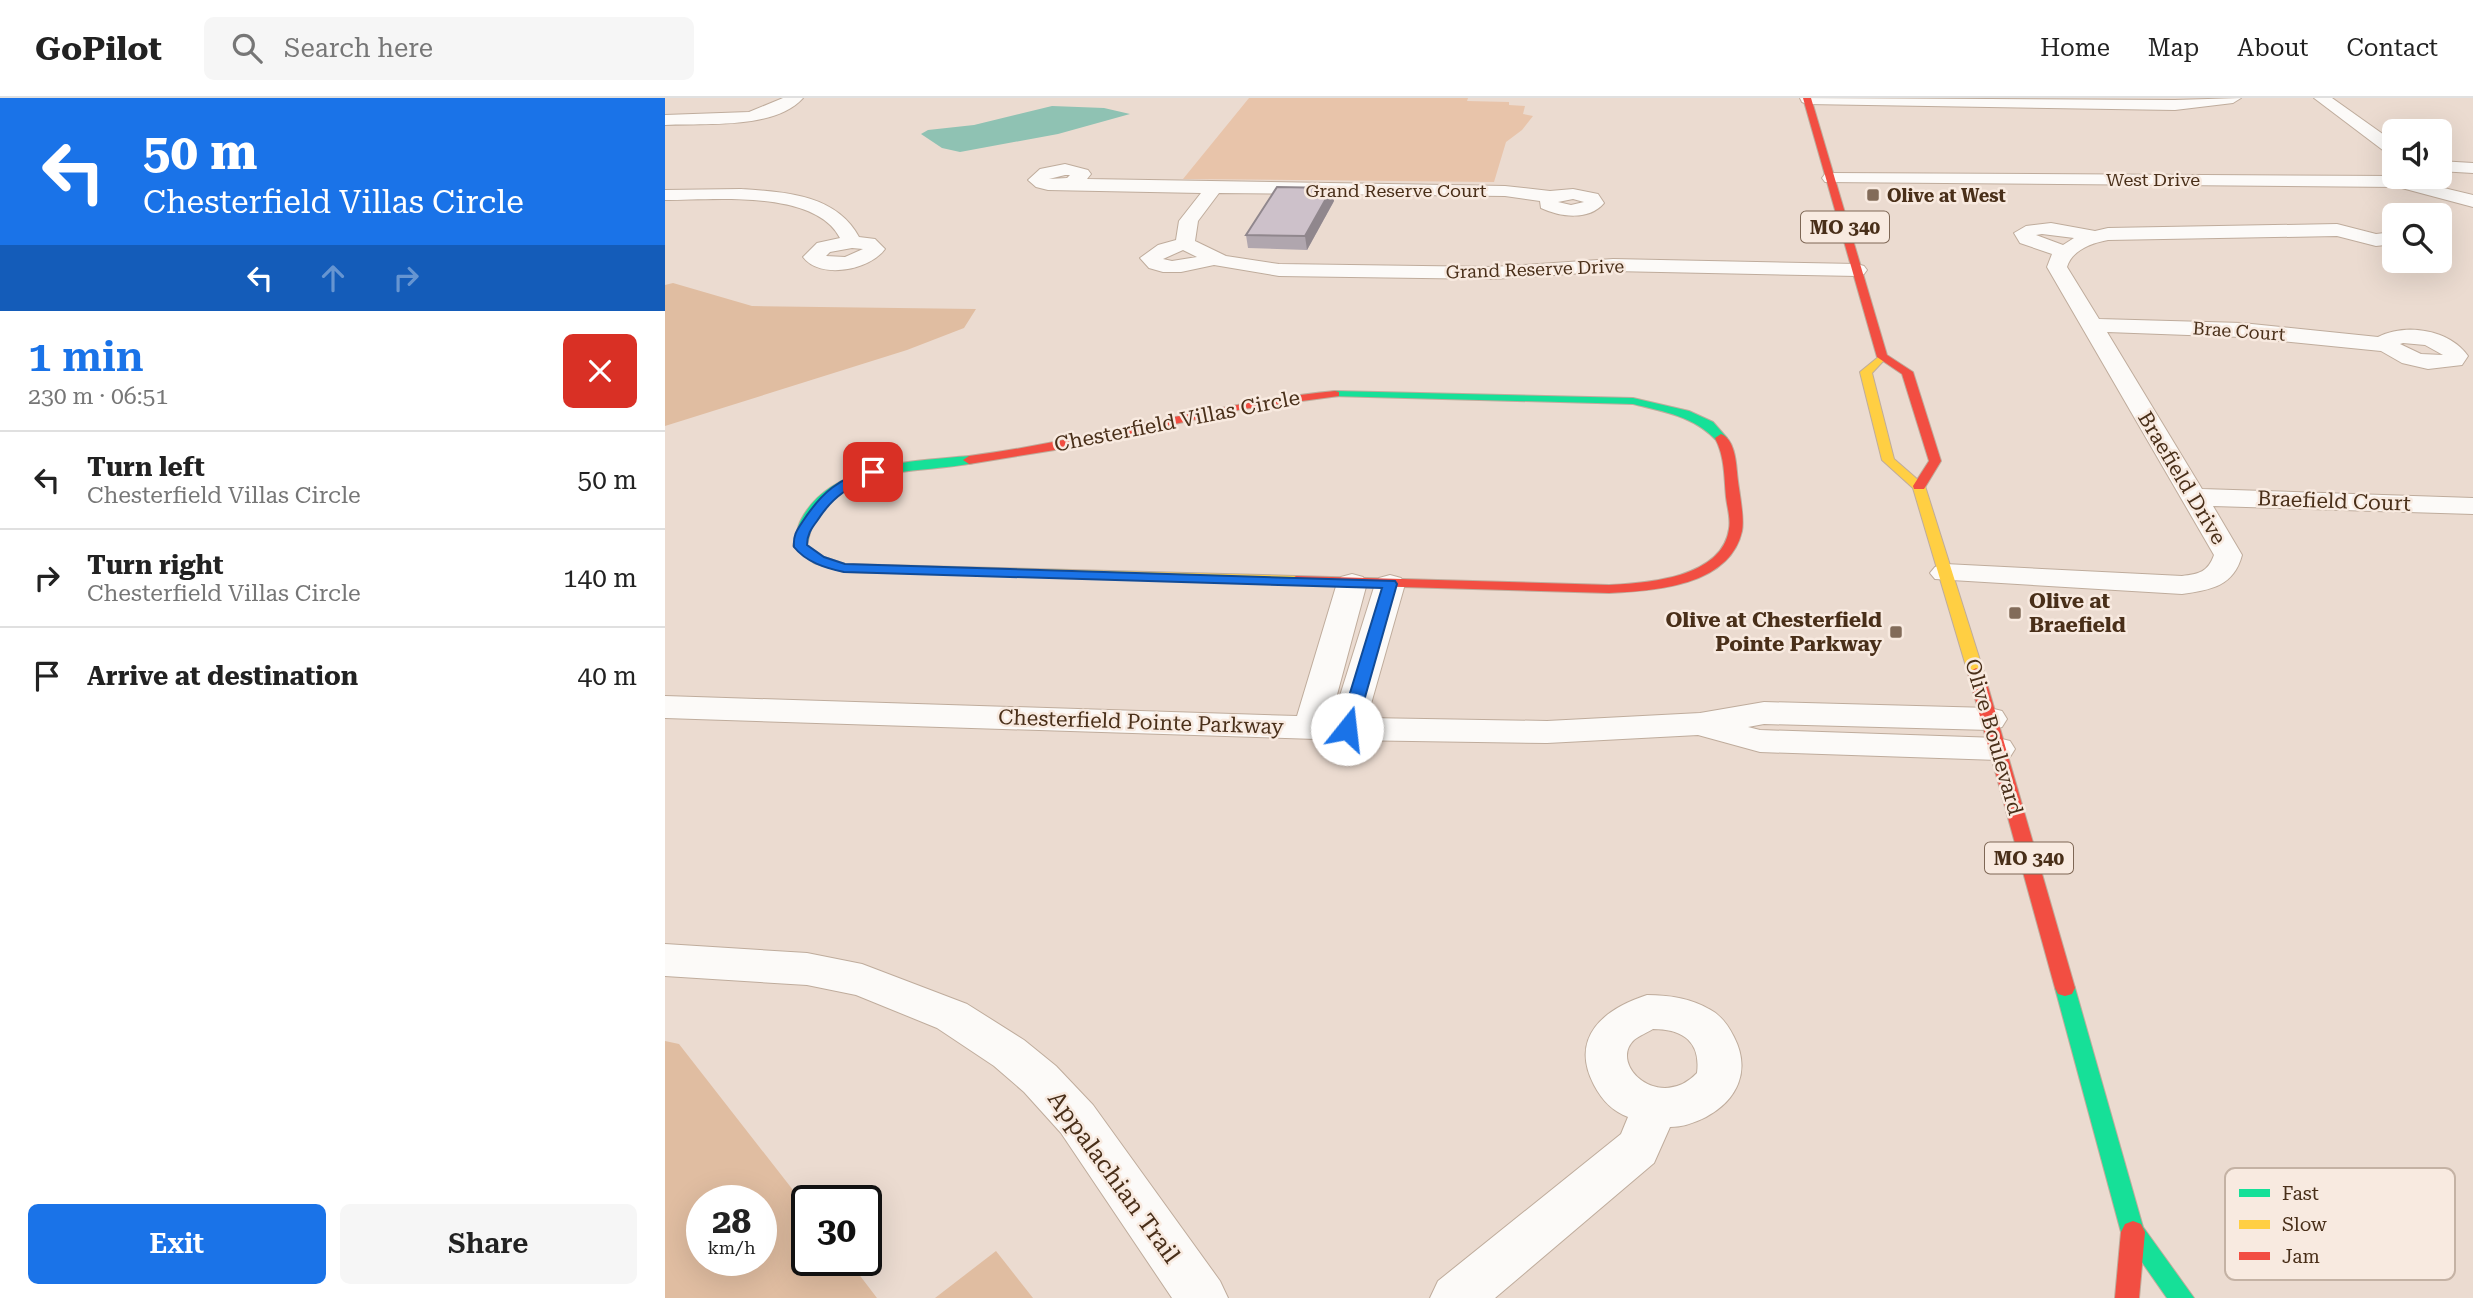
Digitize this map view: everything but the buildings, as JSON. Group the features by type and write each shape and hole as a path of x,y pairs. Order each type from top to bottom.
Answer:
{"main road":[{"name":"MO 340","path":"1807,98 1882,357"},
{"path":"1882,357 1907,372 1935,461 1919,485 1888,460 1866,372 1882,357"},
{"name":"Chesterfield Villas Circle","path":"1335,394 1633,401 1661,405 1690,415 1716,432 1725,445 1730,463 1735,533 1725,550 1693,575 1671,583 1608,589 1390,584 844,568 807,553 800,547 800,536 824,500 835,490 873,472 897,466 998,456 1297,396 1335,394"},
{"name":"Olive Boulevard","path":"1919,485 1994,734 2133,1232 2127,1298"},
{"name":"Olive Boulevard","path":"2133,1232 2182,1298"}],"street":[{"path":"665,120 749,117 765,113 795,98"},
{"path":"1807,98 2060,100 2192,105 2233,98"},
{"path":"2322,98 2382,141"},
{"path":"2452,167 2473,168"},
{"name":"West Drive","path":"1831,178 2382,180"},
{"path":"2127,180 2144,197"},
{"name":"Grand Reserve Court","path":"1074,181 1086,184 1214,188 1505,191 1551,197"},
{"path":"1185,244 1189,221 1214,188"},
{"name":"West Drive","path":"2432,189 2473,201"},
{"path":"665,195 757,196 806,202 835,219 850,233 852,242"},
{"path":"2095,237 2052,228 2033,229 2024,233 2027,239 2038,244 2066,252 2095,237 2169,222 2337,230 2382,239"},
{"path":"2337,230 2345,225 2363,222 2382,224"},
{"name":"Grand Reserve Drive","path":"1215,259 1161,267 1150,258 1165,248 1185,244 1215,259 1279,270 1493,274 1613,265 1857,270"},
{"name":"Braefield Drive","path":"1945,573 2182,585 2209,581 2225,568 2228,555 2057,267 2060,257 2066,252"},
{"name":"Brae Court","path":"2090,325 2242,330 2387,345"},
{"name":"Braefield Court","path":"2195,497 2473,506"},
{"path":"1311,727 1352,583"},
{"path":"1347,729 1390,584"},
{"name":"Chesterfield Pointe Parkway","path":"665,707 1347,729 1548,732 1700,724 1760,741 1994,734"},
{"name":"Appalachian Trail","path":"665,960 757,964 818,971 862,981 952,1016 1009,1053 1040,1079 1077,1119 1202,1298"},
{"path":"1456,1298 1638,1148 1655,1108"}],"shaded area":[{"path":"1249,98 1468,98 1467,101 1509,102 1509,105 1525,106 1523,114 1533,116 1522,130 1506,142 1494,182 1183,179"},
{"path":"673,283 752,306 976,309 964,328 907,350 665,426 665,285"},
{"path":"665,1041 679,1044 791,1188 791,1276 860,1276 877,1298 665,1298"},
{"path":"996,1251 1033,1298 935,1298"}],"water":[{"path":"1052,106 1104,108 1130,114 1058,134 960,152 942,148 921,134 928,130 974,125"}],"traffic: fast":[{"path":"1335,394 1633,401 1685,413 1709,425 1721,438"},
{"path":"957,571 844,568 819,560 800,546 807,520 822,500 842,486 892,469 969,460"},
{"path":"2065,988 2133,1232 2182,1298"}],"traffic: slow":[{"path":"1882,357 1866,372 1888,460 1919,486 1976,673"},
{"path":"957,571 1296,580"}],"traffic: jam":[{"path":"1807,98 1882,357 1907,372 1935,461 1919,486"},
{"path":"969,460 1061,446 1243,406 1335,394"},
{"path":"1296,580 1609,589 1682,579 1715,562 1727,549 1735,533 1730,466 1721,438"},
{"path":"1976,673 2065,988"},
{"path":"2127,1298 2133,1232"}],"place":[{"name":"Olive at West","path":"1873,195"},
{"name":"Olive at Braefield","path":"2015,613"},
{"name":"Olive at Chesterfield Pointe Parkway","path":"1896,632"}],"route":[{"path":"873,472 835,490 824,500 800,536 800,547 819,560 844,568 1390,584 1347,729"}]}
